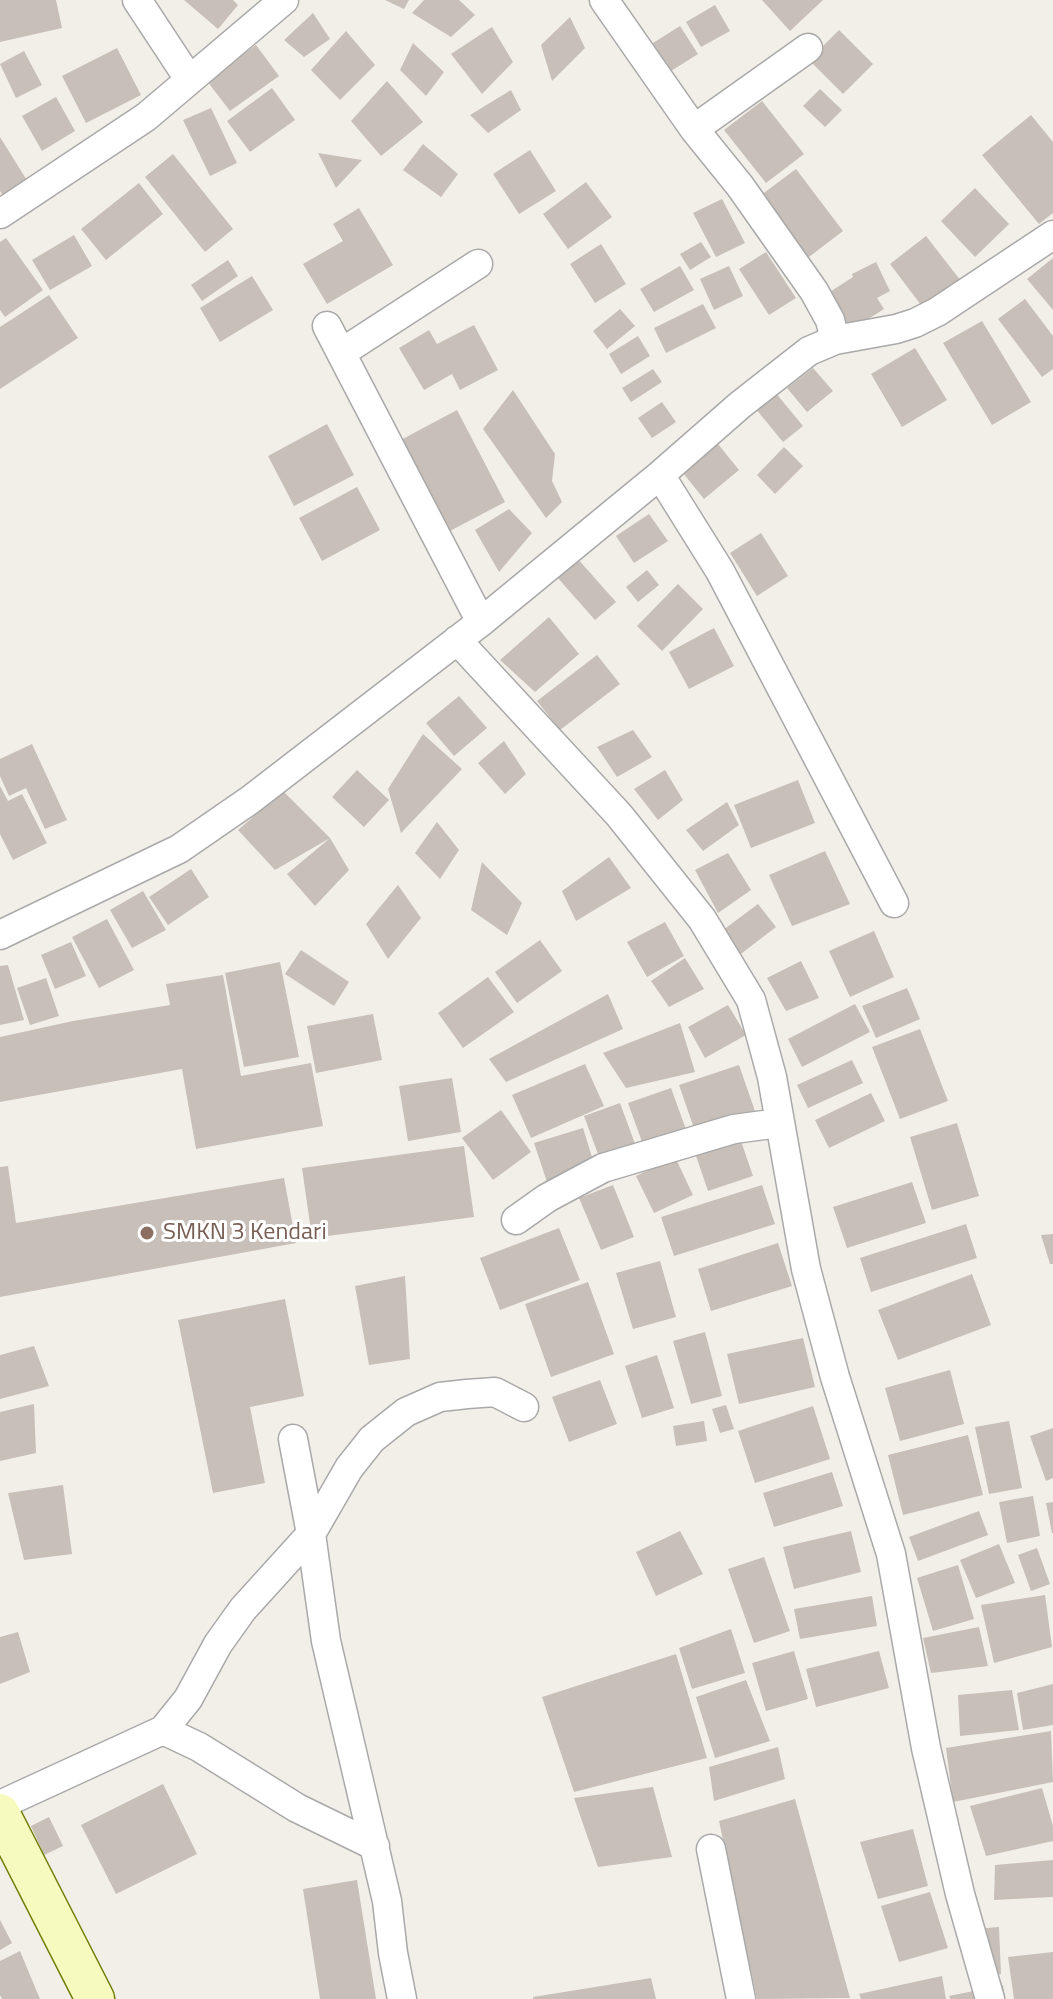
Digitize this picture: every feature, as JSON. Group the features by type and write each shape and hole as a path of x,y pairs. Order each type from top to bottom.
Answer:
{"main road":[{"path":"0,1813 95,1999"}],"street":[{"path":"137,0 189,79"},
{"path":"0,214 146,117 284,0"},
{"path":"604,0 694,129 740,186 814,291 830,320 835,340"},
{"path":"694,129 808,48"},
{"path":"0,935 179,849 250,800 481,622 788,365 809,351 835,340 915,323 937,312 1053,235"},
{"path":"341,353 478,264"},
{"path":"327,326 481,622"},
{"path":"660,475 720,571 894,903"},
{"path":"457,640 619,815 702,919 751,1000 772,1077 806,1269 835,1377 891,1554 926,1748 960,1894 990,1999"},
{"path":"516,1220 547,1198 603,1168 734,1129 779,1123"},
{"path":"0,1805 163,1730 188,1699 218,1644 243,1609 311,1534 349,1468 372,1439 406,1412 440,1397 495,1392 524,1407"},
{"path":"293,1439 311,1534 326,1641 387,1901 402,1999"},
{"path":"163,1730 199,1747 297,1808 375,1846"},
{"path":"711,1849 741,1999"}],"building":[{"path":"0,0 56,0 62,28 0,42"},
{"path":"184,0 233,0 238,5 218,29"},
{"path":"385,0 409,0 404,9"},
{"path":"424,0 459,0 475,15 451,37 412,13"},
{"path":"762,0 823,0 790,31"},
{"path":"715,5 730,31 701,47 686,22"},
{"path":"313,13 330,39 304,57 284,40"},
{"path":"570,17 585,48 552,81 541,45"},
{"path":"680,26 698,54 671,71 653,43"},
{"path":"492,27 513,62 482,94 451,54"},
{"path":"839,30 873,64 843,94 809,60"},
{"path":"346,31 375,65 340,100 311,70"},
{"path":"413,43 444,72 426,96 400,70"},
{"path":"256,45 279,76 230,111 207,81"},
{"path":"117,48 141,95 86,123 62,76"},
{"path":"24,51 42,85 16,98 0,64"},
{"path":"387,81 423,122 381,156 351,121"},
{"path":"272,88 295,120 250,152 227,121"},
{"path":"820,89 842,110 825,127 803,106"},
{"path":"511,90 521,110 488,133 470,115"},
{"path":"56,97 75,131 42,151 22,116"},
{"path":"762,101 804,154 766,183 724,130"},
{"path":"211,108 237,163 210,176 183,120"},
{"path":"1031,115 1053,142 1053,213 1039,224 982,155"},
{"path":"0,137 28,182 4,197 0,191"},
{"path":"423,144 458,174 441,197 403,170"},
{"path":"530,150 556,191 519,214 493,174"},
{"path":"318,153 362,160 336,188"},
{"path":"173,154 233,229 205,252 145,177"},
{"path":"796,169 843,231 801,263 753,201"},
{"path":"586,182 612,217 568,249 543,214"},
{"path":"139,183 163,214 106,260 81,229"},
{"path":"975,188 1009,224 975,257 941,221"},
{"path":"722,199 745,243 716,257 693,213"},
{"path":"359,208 393,265 327,304 303,264 343,241 333,224"},
{"path":"74,235 92,266 50,290 32,260"},
{"path":"926,236 961,281 924,309 890,264"},
{"path":"6,238 43,290 5,317 0,310 0,242"},
{"path":"701,242 711,257 690,270 680,254"},
{"path":"601,244 626,284 595,303 570,264"},
{"path":"766,252 796,298 769,315 739,269"},
{"path":"1053,258 1053,310 1027,279"},
{"path":"228,260 238,276 202,301 191,285"},
{"path":"876,262 890,291 877,298 884,309 846,333 822,297 853,277 852,274"},
{"path":"680,266 694,290 654,312 640,289"},
{"path":"729,266 743,296 714,310 700,279"},
{"path":"252,276 273,310 220,342 200,308"},
{"path":"49,295 78,338 0,389 0,327"},
{"path":"1025,299 1053,336 1053,369 1042,377 998,319"},
{"path":"703,304 716,328 666,353 654,328"},
{"path":"620,309 635,326 607,349 593,331"},
{"path":"982,321 1031,402 992,425 943,343"},
{"path":"474,325 498,370 460,390 452,374 424,390 399,348 429,330 437,344"},
{"path":"638,336 650,356 621,374 609,354"},
{"path":"915,348 947,400 902,427 871,374"},
{"path":"813,368 833,391 807,412 787,388"},
{"path":"653,369 662,382 631,402 622,388"},
{"path":"513,390 555,454 552,481 562,502 546,518 483,429"},
{"path":"775,392 803,426 783,442 755,408"},
{"path":"662,402 676,422 652,438 638,418"},
{"path":"457,410 505,502 448,532 399,441"},
{"path":"327,424 354,475 294,506 268,456"},
{"path":"718,444 739,470 704,499 683,473"},
{"path":"784,447 803,466 775,494 757,475"},
{"path":"357,487 380,530 322,561 299,518"},
{"path":"509,509 532,533 499,572 475,530"},
{"path":"649,514 668,541 634,563 616,536"},
{"path":"761,533 788,576 757,596 730,553"},
{"path":"577,558 616,602 595,620 556,576"},
{"path":"647,570 659,585 638,602 626,587"},
{"path":"678,584 703,609 662,651 637,626"},
{"path":"549,617 579,654 535,692 500,660"},
{"path":"714,628 734,666 689,689 669,652"},
{"path":"597,655 620,684 560,730 537,701"},
{"path":"459,696 487,728 454,756 426,723"},
{"path":"633,730 652,757 617,777 597,747"},
{"path":"423,734 462,769 401,833 388,789"},
{"path":"504,741 526,774 505,794 478,763"},
{"path":"32,744 67,820 45,829 26,788 9,796 0,776 0,759"},
{"path":"357,770 389,800 364,827 332,797"},
{"path":"665,770 683,800 658,820 634,789"},
{"path":"798,780 815,823 751,848 734,805"},
{"path":"0,786 8,801 22,794 47,843 13,860 0,834"},
{"path":"283,791 330,838 275,870 238,830"},
{"path":"727,802 739,825 703,851 686,830"},
{"path":"437,822 459,850 440,879 415,853"},
{"path":"330,838 349,870 315,906 287,874"},
{"path":"825,851 850,904 792,926 769,875"},
{"path":"728,853 751,890 718,913 695,870"},
{"path":"609,857 631,888 576,921 562,891"},
{"path":"482,862 522,903 507,935 471,910"},
{"path":"191,869 209,897 168,925 149,897"},
{"path":"398,885 421,918 388,959 366,924"},
{"path":"143,891 166,930 132,948 110,910"},
{"path":"758,904 776,927 733,960 715,936"},
{"path":"107,919 134,970 99,988 72,937"},
{"path":"665,922 684,956 647,977 627,942"},
{"path":"874,931 894,977 850,997 829,951"},
{"path":"540,940 562,971 517,1003 495,972"},
{"path":"71,942 86,976 55,989 41,955"},
{"path":"301,950 349,982 334,1006 285,974"},
{"path":"685,958 704,989 669,1007 651,981"},
{"path":"801,961 819,998 786,1011 767,978"},
{"path":"280,962 299,1057 244,1067 225,973"},
{"path":"8,965 24,1020 0,1025 0,966"},
{"path":"223,975 241,1076 311,1063 323,1126 196,1149 182,1069 0,1102 0,1037 170,1005 166,984"},
{"path":"488,977 514,1012 463,1048 438,1013"},
{"path":"46,978 59,1016 30,1025 17,988"},
{"path":"907,988 920,1019 876,1038 862,1006"},
{"path":"608,994 623,1029 506,1082 489,1059"},
{"path":"855,1004 870,1032 802,1067 788,1039"},
{"path":"728,1005 746,1035 705,1058 688,1027"},
{"path":"373,1014 382,1060 316,1073 307,1026"},
{"path":"680,1023 695,1072 626,1088 603,1053"},
{"path":"920,1029 948,1101 900,1119 872,1047"},
{"path":"852,1060 863,1083 808,1108 797,1085"},
{"path":"585,1064 604,1106 531,1138 512,1095"},
{"path":"739,1065 756,1114 696,1134 679,1085"},
{"path":"452,1078 461,1132 408,1141 399,1086"},
{"path":"671,1088 688,1135 645,1150 628,1103"},
{"path":"871,1093 885,1121 829,1148 815,1120"},
{"path":"620,1103 638,1152 602,1165 584,1116"},
{"path":"501,1110 531,1152 493,1180 462,1138"},
{"path":"957,1123 979,1196 932,1210 910,1137"},
{"path":"583,1128 596,1170 548,1185 534,1143"},
{"path":"741,1141 753,1176 708,1191 696,1156"},
{"path":"464,1146 474,1217 312,1238 302,1168"},
{"path":"675,1157 693,1195 654,1213 636,1176"},
{"name":"SMKN 3 Kendari","path":"8,1166 16,1223 284,1178 296,1243 0,1297 0,1167"},
{"path":"912,1182 926,1223 847,1248 833,1207"},
{"path":"613,1185 634,1237 601,1250 579,1198"},
{"path":"762,1185 775,1224 674,1256 661,1217"},
{"path":"966,1224 977,1258 871,1292 860,1258"},
{"path":"559,1228 580,1280 500,1310 480,1258"},
{"path":"1053,1234 1053,1264 1050,1264 1041,1235"},
{"path":"778,1243 792,1286 711,1311 698,1269"},
{"path":"660,1261 676,1317 633,1329 616,1273"},
{"path":"972,1274 991,1325 898,1360 878,1310"},
{"path":"405,1276 410,1359 369,1365 355,1286"},
{"path":"588,1282 614,1354 551,1377 525,1304"},
{"path":"285,1299 304,1396 250,1407 265,1483 213,1493 178,1320"},
{"path":"705,1332 722,1396 691,1404 673,1341"},
{"path":"803,1338 815,1387 739,1404 727,1354"},
{"path":"34,1346 49,1386 0,1399 0,1355"},
{"path":"657,1355 674,1408 642,1418 625,1366"},
{"path":"950,1370 964,1424 900,1441 885,1388"},
{"path":"600,1380 617,1424 569,1442 552,1397"},
{"path":"34,1404 36,1453 0,1461 0,1412"},
{"path":"726,1405 734,1429 720,1433 712,1409"},
{"path":"813,1406 830,1459 755,1483 738,1431"},
{"path":"704,1421 707,1441 676,1446 673,1426"},
{"path":"1009,1421 1022,1488 989,1494 975,1427"},
{"path":"1053,1428 1053,1478 1046,1481 1030,1436"},
{"path":"968,1435 983,1495 903,1515 888,1455"},
{"path":"832,1472 843,1506 774,1527 763,1493"},
{"path":"63,1485 72,1554 24,1560 8,1493"},
{"path":"1033,1496 1040,1536 1007,1543 999,1502"},
{"path":"1053,1502 1053,1533 1052,1533 1046,1503"},
{"path":"979,1511 988,1535 918,1561 909,1537"},
{"path":"680,1531 703,1574 656,1596 636,1552"},
{"path":"851,1531 861,1572 794,1589 783,1547"},
{"path":"999,1544 1015,1583 976,1598 960,1560"},
{"path":"1037,1548 1050,1584 1031,1591 1018,1555"},
{"path":"764,1557 790,1631 754,1643 728,1569"},
{"path":"958,1565 974,1619 933,1631 917,1578"},
{"path":"1045,1595 1052,1647 994,1663 981,1605"},
{"path":"872,1596 877,1626 800,1639 794,1609"},
{"path":"979,1627 988,1666 931,1673 923,1638"},
{"path":"731,1629 745,1673 692,1689 679,1648"},
{"path":"18,1632 30,1672 0,1684 0,1637"},
{"path":"794,1651 808,1699 766,1711 752,1663"},
{"path":"879,1651 889,1688 816,1707 806,1669"},
{"path":"676,1654 707,1758 574,1792 542,1697"},
{"path":"746,1680 770,1741 715,1758 696,1697"},
{"path":"1053,1684 1053,1725 1023,1730 1017,1693"},
{"path":"1012,1690 1019,1730 960,1736 958,1695"},
{"path":"1051,1731 1053,1782 953,1802 946,1748"},
{"path":"778,1747 785,1779 714,1801 709,1767"},
{"path":"163,1784 197,1854 116,1894 81,1825"},
{"path":"653,1787 672,1857 598,1867 574,1798"},
{"path":"1042,1788 1053,1826 1053,1841 986,1856 970,1806"},
{"path":"795,1799 850,1998 757,1999 719,1821"},
{"path":"49,1817 63,1846 44,1855 31,1826"},
{"path":"913,1829 928,1886 878,1899 860,1842"},
{"path":"1053,1860 1053,1897 994,1900 995,1865"},
{"path":"357,1880 376,1999 320,1999 303,1889"},
{"path":"930,1892 948,1948 899,1962 881,1906"},
{"path":"0,1920 12,1943 0,1950"},
{"path":"999,1927 1001,1974 970,1971 963,1930"},
{"path":"20,1951 40,1999 2,1999 0,1995 0,1961"},
{"path":"1053,1952 1053,1999 1014,1999 1008,1957"},
{"path":"942,1976 946,1999 861,1999 859,1994"},
{"path":"651,1978 656,1999 533,1999 533,1997"},
{"path":"1003,1985 1005,1999 950,1999 949,1996"}],"place":[{"name":"SMKN 3 Kendari","path":"147,1233"}]}
